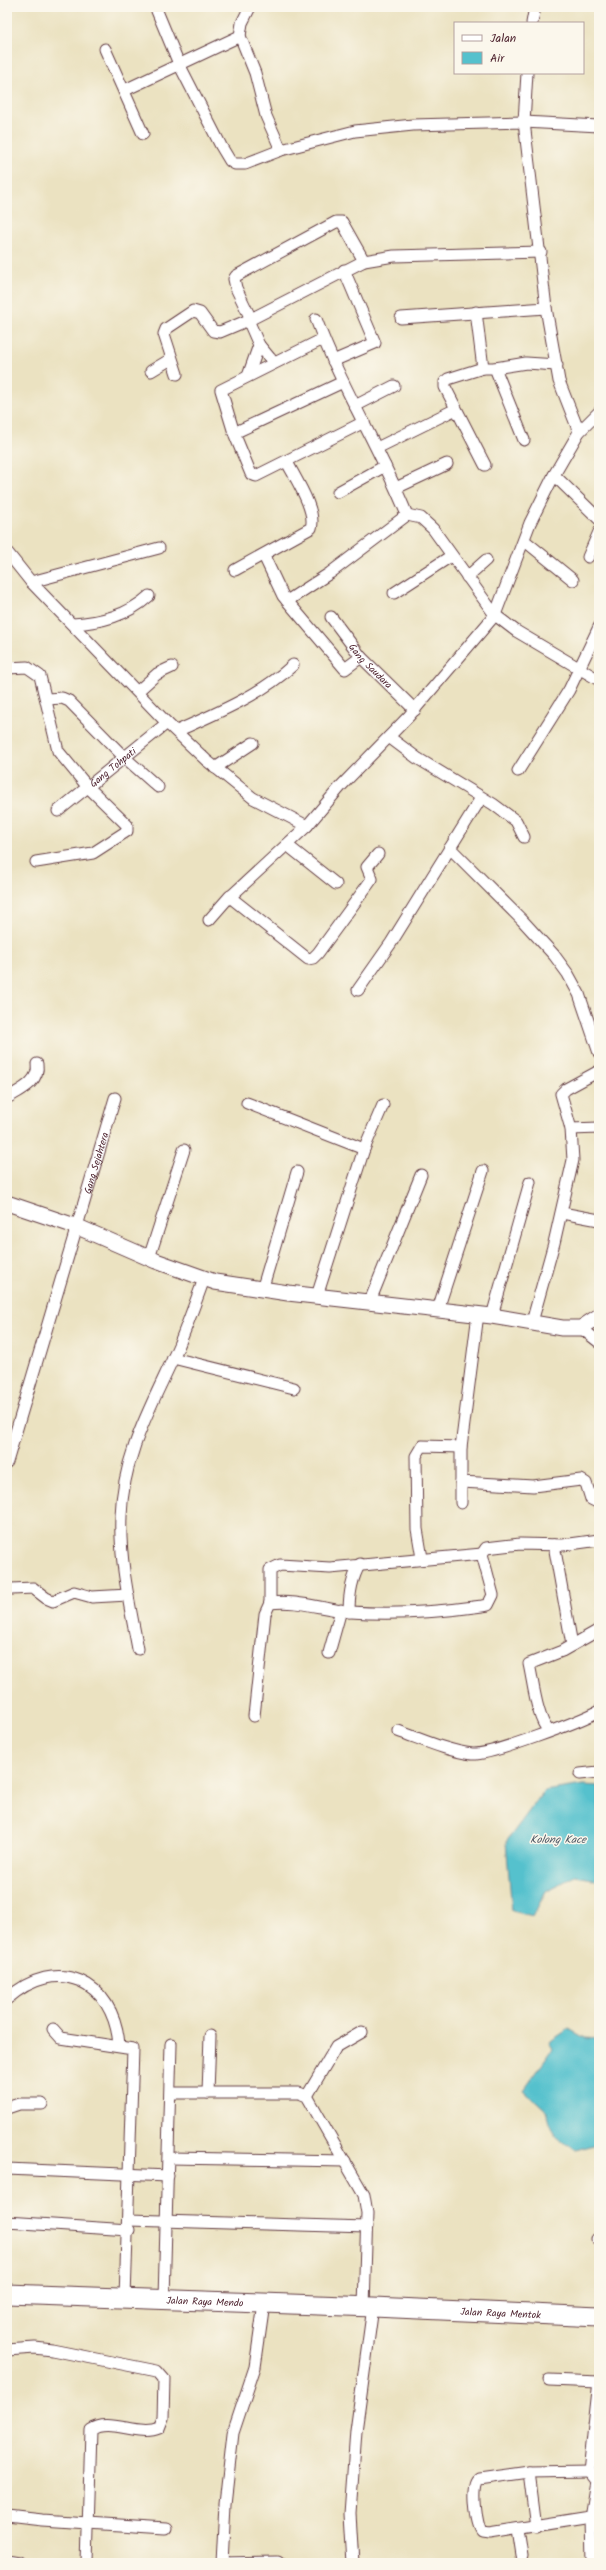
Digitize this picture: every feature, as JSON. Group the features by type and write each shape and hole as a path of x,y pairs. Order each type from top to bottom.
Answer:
{"highway":[{"name":"Jalan Raya Mendo","path":"7,2294 403,2308"},
{"name":"Jalan Raya Mentok","path":"403,2308 599,2317"}],"street":[{"path":"250,7 242,23 240,36 255,73 266,116 281,150"},
{"path":"532,22 535,7"},
{"path":"157,11 179,64 221,146 232,163 245,164 281,150 355,131 413,124 524,122 599,126"},
{"path":"125,90 240,36"},
{"path":"105,49 125,90 143,134"},
{"path":"527,74 524,122 541,252 546,308 564,397 579,432"},
{"path":"274,363 259,345 236,288 236,276 336,222 342,222 364,261"},
{"path":"177,374 164,340 166,329 194,311 200,313 216,332 250,320 364,261 394,256 541,252"},
{"path":"333,361 375,343 344,270"},
{"path":"401,318 546,308"},
{"path":"476,312 483,368"},
{"path":"316,319 333,361 377,448 407,515 426,522 495,615 599,680"},
{"path":"323,339 221,390 234,433 251,474 256,476 287,462 364,422"},
{"path":"248,376 259,345"},
{"path":"151,370 171,359"},
{"path":"485,465 445,387 445,382 448,378 483,368 495,368 526,363 557,365"},
{"path":"495,368 524,440"},
{"path":"234,433 343,382"},
{"path":"356,406 394,386"},
{"path":"377,448 456,409"},
{"path":"208,920 230,896 307,826 341,786 415,710 495,615 525,541 530,523 554,475 579,432 599,412"},
{"path":"235,570 264,556 312,528 313,523 309,505 287,462"},
{"path":"396,488 447,464"},
{"path":"338,492 385,466"},
{"path":"554,475 599,520"},
{"path":"287,601 330,573 407,515"},
{"path":"588,557 599,532"},
{"path":"525,541 573,580"},
{"path":"32,582 159,548"},
{"path":"7,552 32,582 167,723 216,768 252,798 307,826"},
{"path":"264,556 287,601 345,669 361,657"},
{"path":"394,594 451,556"},
{"path":"467,577 486,560"},
{"path":"73,624 102,621 132,609 149,596"},
{"name":"Gang Saudara","path":"331,617 361,657 415,710"},
{"path":"518,771 569,690 578,668 599,627"},
{"path":"177,731 227,708 280,678 293,665"},
{"path":"7,668 27,667 34,670 40,676 47,699 58,751 87,786 127,825 126,831 93,853 36,862"},
{"path":"138,691 157,674 172,667"},
{"path":"47,699 62,698 69,701 124,756 158,787"},
{"name":"Gang Tohpati","path":"58,811 124,756 167,723"},
{"path":"389,737 417,758 516,821 524,837"},
{"path":"216,768 252,743"},
{"path":"358,990 391,943 481,798"},
{"path":"287,845 336,884"},
{"path":"450,848 522,920 568,974 579,994 599,1054"},
{"path":"230,896 300,955 308,959 313,958 349,913 372,880 368,866 378,854"},
{"path":"7,1098 34,1080 38,1071 37,1064"},
{"path":"532,1322 562,1213 573,1160 570,1129 561,1094 566,1089 599,1071"},
{"name":"Gang Sejahtera","path":"7,1462 78,1227 115,1098"},
{"path":"247,1103 364,1149"},
{"path":"317,1296 364,1149 383,1105"},
{"path":"570,1129 599,1128"},
{"path":"149,1258 184,1150"},
{"path":"438,1309 483,1171"},
{"path":"262,1290 297,1172"},
{"path":"370,1301 421,1176"},
{"path":"461,1503 459,1489 461,1482 461,1448 485,1315 530,1182"},
{"path":"7,1203 78,1227 149,1258 204,1279 262,1290 438,1309 532,1322 562,1328 581,1328 599,1316"},
{"path":"562,1213 599,1220"},
{"path":"138,1649 128,1595 121,1516 129,1460 135,1440 173,1358 204,1279"},
{"path":"581,1328 599,1342"},
{"path":"173,1358 294,1388"},
{"path":"422,1558 417,1528 416,1456 422,1446 461,1448"},
{"path":"461,1482 533,1486 581,1480 586,1483 591,1499 599,1503"},
{"path":"254,1716 265,1614 270,1603 269,1581 273,1567 280,1565 330,1568 422,1558 482,1554 489,1547 599,1540"},
{"path":"554,1544 572,1645"},
{"path":"270,1603 303,1604 345,1611 377,1613 432,1611 488,1605 493,1595 482,1554"},
{"path":"329,1653 345,1611 355,1573 360,1564"},
{"path":"12,1589 33,1588 46,1598 53,1601 74,1592 92,1597 128,1595"},
{"path":"549,1731 544,1725 540,1712 529,1664 572,1645 599,1630"},
{"path":"398,1731 473,1754 485,1753 581,1721 599,1711"},
{"path":"580,1774 599,1772"},
{"path":"7,1999 23,1986 42,1979 63,1975 79,1978 97,1992 110,2010 117,2025 119,2046"},
{"path":"53,2029 61,2038 134,2049 129,2225 125,2298"},
{"path":"307,2096 336,2047 362,2032"},
{"path":"208,2093 210,2036"},
{"path":"164,2299 168,2222 171,2044"},
{"path":"171,2093 299,2094 307,2096 364,2195 367,2227 369,2307 357,2423 350,2514 353,2563"},
{"path":"7,2108 19,2104 42,2104"},
{"path":"169,2158 345,2161"},
{"path":"7,2169 168,2176"},
{"path":"7,2222 129,2225 168,2222 367,2227"},
{"path":"264,2304 256,2363 233,2433 224,2512 222,2563 278,2562"},
{"path":"7,2350 35,2348 52,2350 158,2372 164,2379 163,2418 159,2428 148,2431 103,2426 91,2430 87,2563"},
{"path":"549,2380 599,2382 589,2471 597,2481 591,2517 592,2563"},
{"path":"589,2471 529,2472 479,2479 474,2484 478,2524 482,2532 518,2530 591,2517"},
{"path":"529,2472 536,2527"},
{"path":"7,2516 89,2524 166,2528"},
{"path":"518,2530 522,2556"},
{"path":"7,2561 19,2563"}],"water":[{"name":"Kolong Kace","path":"583,1785 599,1786 599,1880 575,1876 546,1891 533,1916 512,1911 506,1842 544,1791"},
{"path":"569,2029 585,2038 599,2039 599,2143 576,2150 565,2143 557,2135 553,2130 548,2112 524,2090 553,2049 549,2042"}]}
